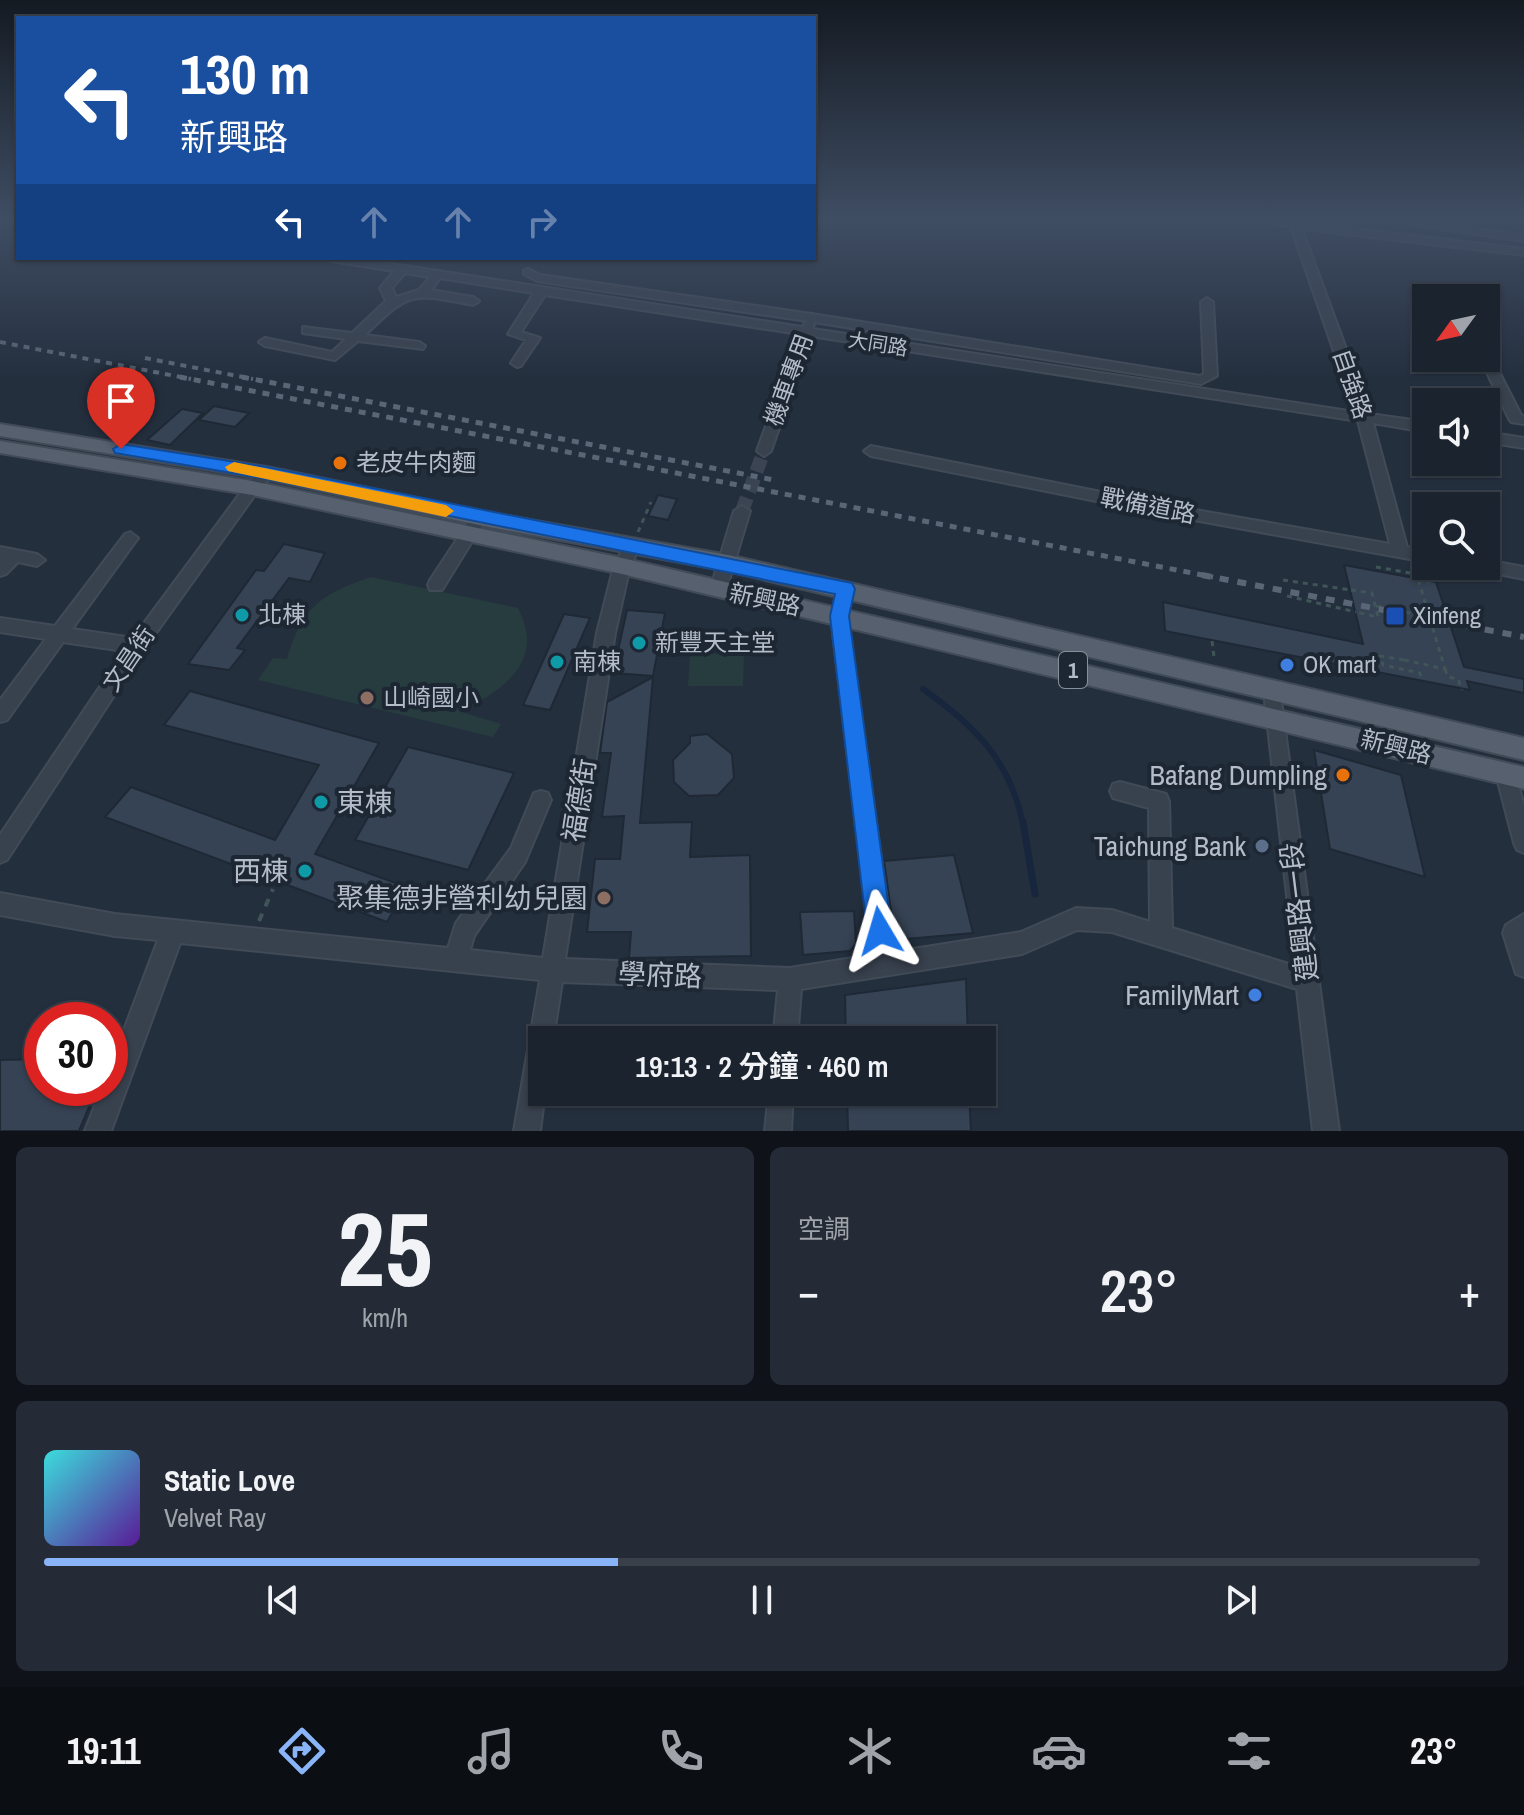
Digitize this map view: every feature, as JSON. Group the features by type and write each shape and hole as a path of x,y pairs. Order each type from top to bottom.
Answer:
{"main road":[{"name":"新興路","path":"1,435 267,473 479,518 627,556 718,590 1275,717 1515,776"},
{"name":"新興路","path":"1,435 465,536 627,556 728,563 1524,749"}],"street":[{"path":"392,302 386,288 400,272"},
{"name":"大同路","path":"418,272 1412,425"},
{"path":"528,272 537,278 813,313 1201,380 1211,376 1207,302"},
{"name":"自強路","path":"1313,272 1364,417 1400,551"},
{"path":"423,292 437,275"},
{"path":"517,363 534,338 514,334 542,290"},
{"path":"265,342 335,356 392,302 423,292 473,301"},
{"name":"機車專用","path":"764,451 813,313"},
{"path":"307,330 419,346"},
{"path":"1493,372 1516,419 1524,420"},
{"path":"1500,439 1524,443"},
{"name":"戰備道路","path":"871,451 1161,509 1412,553"},
{"name":"文昌街","path":"0,853 137,646 252,488 267,473"},
{"path":"718,590 742,511"},
{"path":"436,585 479,518"},
{"path":"0,714 130,538"},
{"path":"0,570 7,554 37,560"},
{"name":"福德街","path":"527,1131 606,633 627,556"},
{"path":"1500,569 1524,573"},
{"path":"845,589 839,616 884,962"},
{"path":"0,625 137,646"},
{"name":"建興路一段","path":"1273,692 1326,1131"},
{"path":"1515,776 1524,843"},
{"path":"1120,791 1159,801 1161,936"},
{"path":"456,960 464,931 518,855 541,800"},
{"name":"學府路","path":"0,904 115,925 552,970 790,979 1022,943 1076,919 1112,921 1307,981"},
{"path":"1524,925 1514,933 1524,966"},
{"path":"98,1131 173,931"},
{"path":"786,1026 790,979"},
{"path":"778,1131 780,1106"}],"path":[{"path":"627,556 651,502"},
{"path":"1376,567 1412,573"},
{"path":"1283,580 1372,593 1378,617 1287,596"},
{"path":"1428,580 1418,580 1445,669 1448,677 1458,679 1462,690"},
{"path":"1376,606 1429,617"},
{"path":"1212,641 1215,664"},
{"path":"1422,681 1420,673 1383,665 1380,656 1445,669"},
{"path":"252,939 273,889"}],"green space":[{"path":"371,577 518,608 527,643 524,658 505,683 461,712 501,724 493,737 258,680 273,658 287,659 299,627 316,605 339,590"},
{"path":"690,654 744,654 743,686 688,686"}],"building":[{"path":"214,406 249,413 235,427 199,420"},
{"path":"182,409 203,413 170,445 147,440"},
{"path":"658,495 677,499 668,520 648,516"},
{"name":"北棟","path":"284,544 325,553 310,582 289,578 237,648 245,650 229,670 188,664 256,570 264,571"},
{"path":"1344,565 1436,582 1464,667 1524,679 1524,693 1467,681 1470,690 1165,631 1163,602 1363,644"},
{"name":"新豐天主堂","path":"627,610 665,613 653,676 613,673"},
{"name":"南棟","path":"564,614 590,618 550,710 523,705"},
{"path":"653,677 640,823 692,822 690,857 750,855 751,956 629,958 631,932 587,932 595,859 620,859 624,816 602,817 611,753 600,753 607,702"},
{"path":"190,691 379,743 315,854 407,887 387,922 105,817 131,787 275,840 319,765 164,725"},
{"path":"707,734 732,754 734,778 718,795 689,796 674,782 673,760 690,743 690,736"},
{"path":"408,747 514,773 468,870 355,840"},
{"path":"1314,750 1401,775 1425,877 1330,849"},
{"path":"954,855 973,933 895,940 884,861"},
{"path":"854,911 856,943 850,951 803,955 800,912"},
{"path":"966,979 968,1026 846,1026 845,995"},
{"path":"24,1059 24,1106 89,1106 79,1131 0,1131 0,1060"},
{"path":"847,1106 970,1106 971,1131 848,1131"}],"waterway":[{"path":"923,689 958,716 987,746 1009,781 1023,824"},
{"path":"1023,822 1035,894"}],"tunnel":[{"path":"742,511 764,451"}],"railway":[{"path":"0,342 191,379"},
{"path":"145,358 253,379"},
{"path":"180,377 1213,577"},
{"path":"242,377 774,480"},
{"path":"1202,575 1524,637"}],"slow traffic":[{"path":"234,467 446,511"}],"place":[{"name":"老皮牛肉麵","path":"340,463"},
{"name":"北棟","path":"242,615"},
{"name":"Xinfeng","path":"1395,616"},
{"name":"新豐天主堂","path":"639,643"},
{"name":"南棟","path":"557,662"},
{"name":"OK mart","path":"1287,665"},
{"name":"山崎國小","path":"367,698"},
{"name":"Bafang Dumpling","path":"1343,775"},
{"name":"東棟","path":"321,802"},
{"name":"Taichung Bank","path":"1262,846"},
{"name":"西棟","path":"305,871"},
{"name":"聚集德非營利幼兒園","path":"604,898"},
{"name":"FamilyMart","path":"1255,995"}],"route":[{"path":"121,449 267,473 479,518 728,563 845,589 839,616 880,931"}]}
